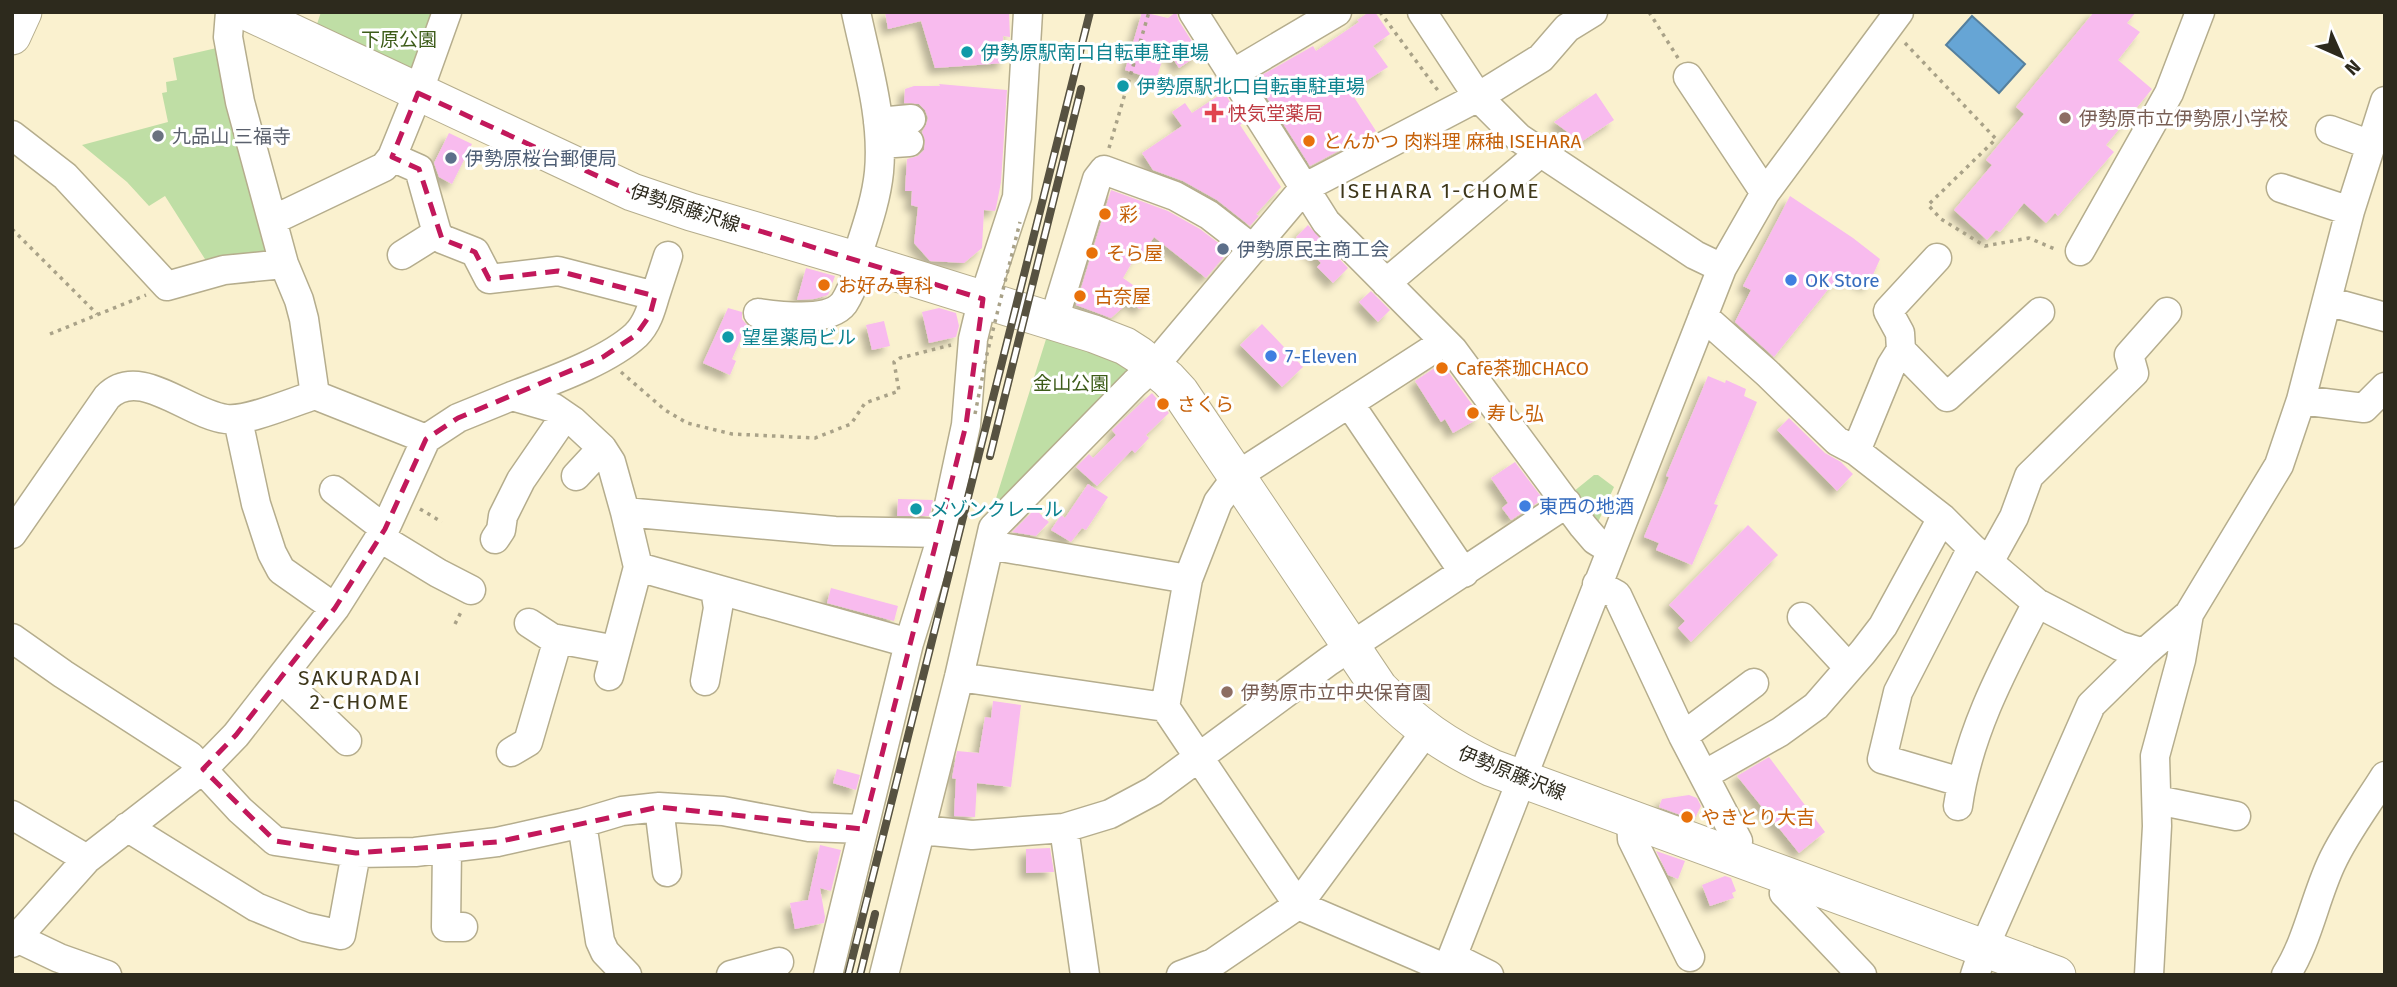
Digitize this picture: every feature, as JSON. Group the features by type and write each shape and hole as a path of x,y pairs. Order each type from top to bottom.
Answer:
{"main road":[{"path":"12,36 23,12"},
{"name":"伊勢原藤沢線","path":"248,12 632,192 859,261 936,272 983,299 1054,320 1125,346 1154,366 1180,392 1379,688 1426,731 1457,752 1492,768 1790,877 1980,961 2057,975"}],"street":[{"path":"230,12 228,37 240,102 284,264 304,319 314,395"},
{"path":"273,220 384,167 392,157 447,12"},
{"path":"758,313 809,317 838,310 845,301 859,261 876,191 879,132 856,12"},
{"path":"828,975 909,643 943,533 966,425 973,339 983,299 1017,197 1028,12"},
{"path":"1194,12 1326,222 1453,350 1595,540 1611,550"},
{"path":"1232,74 1337,12"},
{"path":"1422,12 1467,103 1695,256 1722,268"},
{"path":"884,975 959,677 993,528 1154,366 1304,188 1467,103 1541,58 1567,28 1593,12"},
{"path":"2080,251 2169,93 2200,12"},
{"path":"1448,967 1722,268 1765,193 1889,19"},
{"path":"1688,77 1765,193"},
{"path":"1980,961 2091,705 2189,614 2279,465 2301,400 2350,211 2374,159 2385,101"},
{"path":"2330,130 2374,159"},
{"path":"879,132 910,131"},
{"path":"12,135 65,176 167,286 225,270 284,264"},
{"path":"1386,283 1540,153"},
{"path":"392,157 419,169 437,233 442,239 475,253 489,279 500,285 558,271 655,296"},
{"path":"1054,320 1097,179 1104,170 1175,196 1209,215 1253,249"},
{"path":"2281,188 2350,211"},
{"path":"402,255 437,233"},
{"path":"107,975 15,940 87,859 203,769 236,735 282,679 335,608 382,533 426,439 458,418 603,357 636,335 650,315 668,256"},
{"path":"1856,450 1891,366 1901,350 1900,333 1888,311 1891,295 1937,258"},
{"path":"2327,301 2385,317"},
{"path":"2037,603 1993,688 1959,794 1882,759 1898,692 1980,555 2014,517 2029,476 2134,373 2129,355 2167,312"},
{"path":"1901,350 1947,397 2040,313"},
{"path":"1703,316 1768,373 1837,441 1856,450 1942,518 1980,555 2037,603 2120,646 2144,653"},
{"path":"1444,342 1237,475 1218,502 1188,579 1165,707 1298,905 1448,967 1489,975"},
{"path":"12,534 21,503 116,387 132,384 144,386 206,415 238,420 314,395 426,439"},
{"path":"2301,400 2364,408 2385,387"},
{"path":"512,396 554,408 602,448 611,462 638,567 612,663 542,633 529,623"},
{"path":"1349,403 1464,573"},
{"path":"495,539 521,480 565,416"},
{"path":"238,420 256,503 272,554 281,570 335,608"},
{"path":"576,476 602,448"},
{"path":"334,489 382,533 438,573 471,590"},
{"path":"921,830 972,835 1064,828 1110,814 1153,791 1351,646 1567,503"},
{"path":"625,512 835,531 943,533"},
{"path":"1704,775 1780,732 1816,706 1882,626 1942,518"},
{"path":"989,545 1188,579"},
{"path":"638,567 909,643"},
{"path":"1597,584 1617,595 1684,736 1738,841 1735,857"},
{"path":"705,681 718,607 715,589"},
{"path":"2149,975 2157,826 2155,756 2181,660 2189,614"},
{"path":"1802,617 1849,668"},
{"path":"12,638 190,756 240,810 275,841 356,853 415,852 497,842 622,811 659,807 723,811 809,827 863,829"},
{"path":"511,752 528,742 526,705 558,639"},
{"path":"959,677 1165,707"},
{"path":"282,679 347,741"},
{"path":"1684,736 1754,683"},
{"path":"1181,975 1215,969 1298,905 1426,731"},
{"path":"2286,975 2307,936 2331,865 2385,776"},
{"path":"2157,800 2236,816"},
{"path":"659,807 667,872"},
{"path":"12,815 87,859"},
{"path":"1631,818 1632,839 1690,957"},
{"path":"582,823 600,941 613,962 627,975"},
{"path":"127,827 256,907 306,927 341,935 356,853"},
{"path":"1064,828 1085,975"},
{"path":"445,927 447,848"},
{"path":"1790,877 1784,893 1862,975"},
{"path":"732,975 779,962"}],"path":[{"path":"1104,170 1149,12"},
{"path":"1380,12 1444,98 1467,103"},
{"path":"1649,12 1688,77"},
{"path":"1889,19 1902,40 1996,139 1928,205 1941,219 1985,246 2029,238 2071,256 2080,251"},
{"path":"975,414 1020,222"},
{"path":"12,229 97,315"},
{"path":"50,334 167,286"},
{"path":"603,357 665,411 687,423 732,434 815,438 850,425 865,403 899,391 894,362 900,358 973,339"}],"highlighted area":[{"path":"418,93 632,192 983,299 966,425 863,829 659,807 497,842 356,853 275,841 203,769 236,735 335,608 385,529 426,439 458,418 603,357 636,335 650,315 655,296 558,271 489,279 475,252 442,239 419,169 392,157"}],"green space":[{"name":"下原公園","path":"321,12 436,12 415,68 408,70 316,27"},
{"name":"九品山 三福寺","path":"221,47 275,251 210,267 165,196 149,206 127,182 82,145 168,122 162,93 167,92 166,82 177,80 173,58"},
{"name":"金山公園","path":"1047,336 1096,352 1128,368 1128,377 993,508"},
{"path":"1594,475 1614,487 1594,531 1568,496"}],"water":[{"path":"1972,16 2025,64 1999,93 1946,45"}],"building":[{"path":"885,12 1009,12 1010,37 1003,36 1005,63 935,68 921,21 888,29"},
{"path":"1142,12 1168,18 1176,12 1200,54 1179,68 1166,48 1156,80 1125,70"},
{"path":"1369,12 1375,12 1390,34 1373,46 1388,67 1350,91 1376,131 1310,166 1255,79 1313,46 1316,51 1359,22 1357,20"},
{"path":"2094,12 2136,12 2127,23 2140,32 2118,60 2152,89 2106,145 2114,152 2058,216 2055,213 2046,223 2024,203 2000,232 1996,230 1987,240 1954,210 1992,165 1986,160 2024,114 2016,107"},
{"path":"939,84 1007,90 1001,182 996,208 995,211 984,210 982,248 964,263 930,261 914,243 918,207 911,205 912,191 905,191 907,159 918,156 924,150 922,132 928,118 919,104 904,103 905,89 914,86 940,86"},
{"path":"1224,92 1243,123 1240,125 1281,187 1256,214 1259,216 1250,226 1217,200 1183,181 1153,170 1142,153 1182,126 1172,112 1185,103 1192,113"},
{"path":"1596,93 1614,120 1581,142 1554,122"},
{"name":"伊勢原桜台郵便局","path":"449,133 472,144 452,184 439,177 434,163"},
{"path":"1111,190 1168,211 1200,229 1229,251 1206,278 1154,237 1143,254 1138,252 1123,278 1150,297 1140,309 1129,302 1111,318 1076,305"},
{"name":"OK Store","path":"1790,196 1880,259 1868,286 1850,277 1847,282 1838,277 1774,357 1735,322 1751,290 1743,286"},
{"path":"1308,225 1348,268 1333,283 1317,267 1321,263 1296,237"},
{"path":"806,268 835,276 828,295 797,300"},
{"path":"1371,291 1390,310 1378,322 1359,302"},
{"name":"望星薬局ビル","path":"728,308 742,312 742,319 747,325 732,359 736,361 730,375 703,363"},
{"path":"939,308 956,313 959,326 956,337 929,343 922,312"},
{"path":"884,321 890,346 872,350 866,325"},
{"name":"7-Eleven","path":"1262,324 1303,367 1282,387 1240,345"},
{"path":"1442,363 1481,417 1453,433 1445,419 1441,422 1415,381"},
{"path":"1708,376 1746,389 1744,396 1757,402 1714,504 1718,505 1692,565 1656,550 1659,543 1644,537"},
{"path":"1152,393 1169,413 1146,435 1149,438 1135,453 1132,450 1097,486 1076,467 1089,454 1093,458 1116,435 1112,430"},
{"path":"1789,418 1825,453 1841,462 1853,474 1837,491 1777,430"},
{"path":"1515,462 1543,499 1511,520 1502,508 1508,503 1491,478"},
{"path":"1088,484 1108,497 1086,530 1082,528 1071,542 1051,530 1061,515 1065,518"},
{"name":"メゾンクレール","path":"898,499 933,500 930,516 897,516"},
{"path":"1035,509 1049,522 1036,536 1012,532"},
{"path":"1748,525 1778,555 1691,642 1678,628 1685,621 1669,605"},
{"path":"831,588 898,606 894,621 827,603"},
{"path":"993,701 1021,705 1011,787 977,783 975,817 954,816 956,779 952,778 957,751 979,753 985,717 991,718"},
{"path":"1769,757 1825,832 1799,853 1737,776"},
{"path":"837,769 860,775 856,790 833,783"},
{"path":"1689,795 1697,798 1701,806 1694,820 1659,807 1662,799"},
{"path":"820,845 841,850 831,891 820,888 824,923 795,929 790,903 808,900"},
{"path":"1050,848 1054,872 1026,873 1026,849"},
{"path":"1656,851 1685,861 1678,879 1668,875"},
{"path":"1725,876 1731,878 1736,891 1732,893 1734,898 1710,906 1702,885"}],"railway":[{"path":"848,975 1090,12"},
{"path":"990,456 1081,89"},
{"path":"860,975 875,914"}],"place":[{"name":"伊勢原駅南口自転車駐車場","path":"967,52"},
{"name":"伊勢原駅北口自転車駐車場","path":"1123,86"},
{"name":"快気堂薬局","path":"1214,113"},
{"name":"伊勢原市立伊勢原小学校","path":"2065,118"},
{"name":"九品山 三福寺","path":"158,136"},
{"name":"とんかつ 肉料理 麻秞 ISEHARA","path":"1309,141"},
{"name":"伊勢原桜台郵便局","path":"451,158"},
{"name":"彩","path":"1105,214"},
{"name":"伊勢原民主商工会","path":"1223,249"},
{"name":"そら屋","path":"1092,253"},
{"name":"OK Store","path":"1791,280"},
{"name":"お好み専科","path":"824,285"},
{"name":"古奈屋","path":"1080,296"},
{"name":"望星薬局ビル","path":"728,337"},
{"name":"7-Eleven","path":"1271,356"},
{"name":"Cafē茶珈CHACO","path":"1442,368"},
{"name":"さくら","path":"1163,404"},
{"name":"寿し弘","path":"1473,413"},
{"name":"東西の地酒","path":"1525,506"},
{"name":"メゾンクレール","path":"916,509"},
{"name":"伊勢原市立中央保育園","path":"1227,692"},
{"name":"やきとり大吉","path":"1687,817"}],"district":[{"name":"ISEHARA 1-CHOME","path":"1440,191"},
{"name":"SAKURADAI 2-CHOME","path":"360,690"}]}
